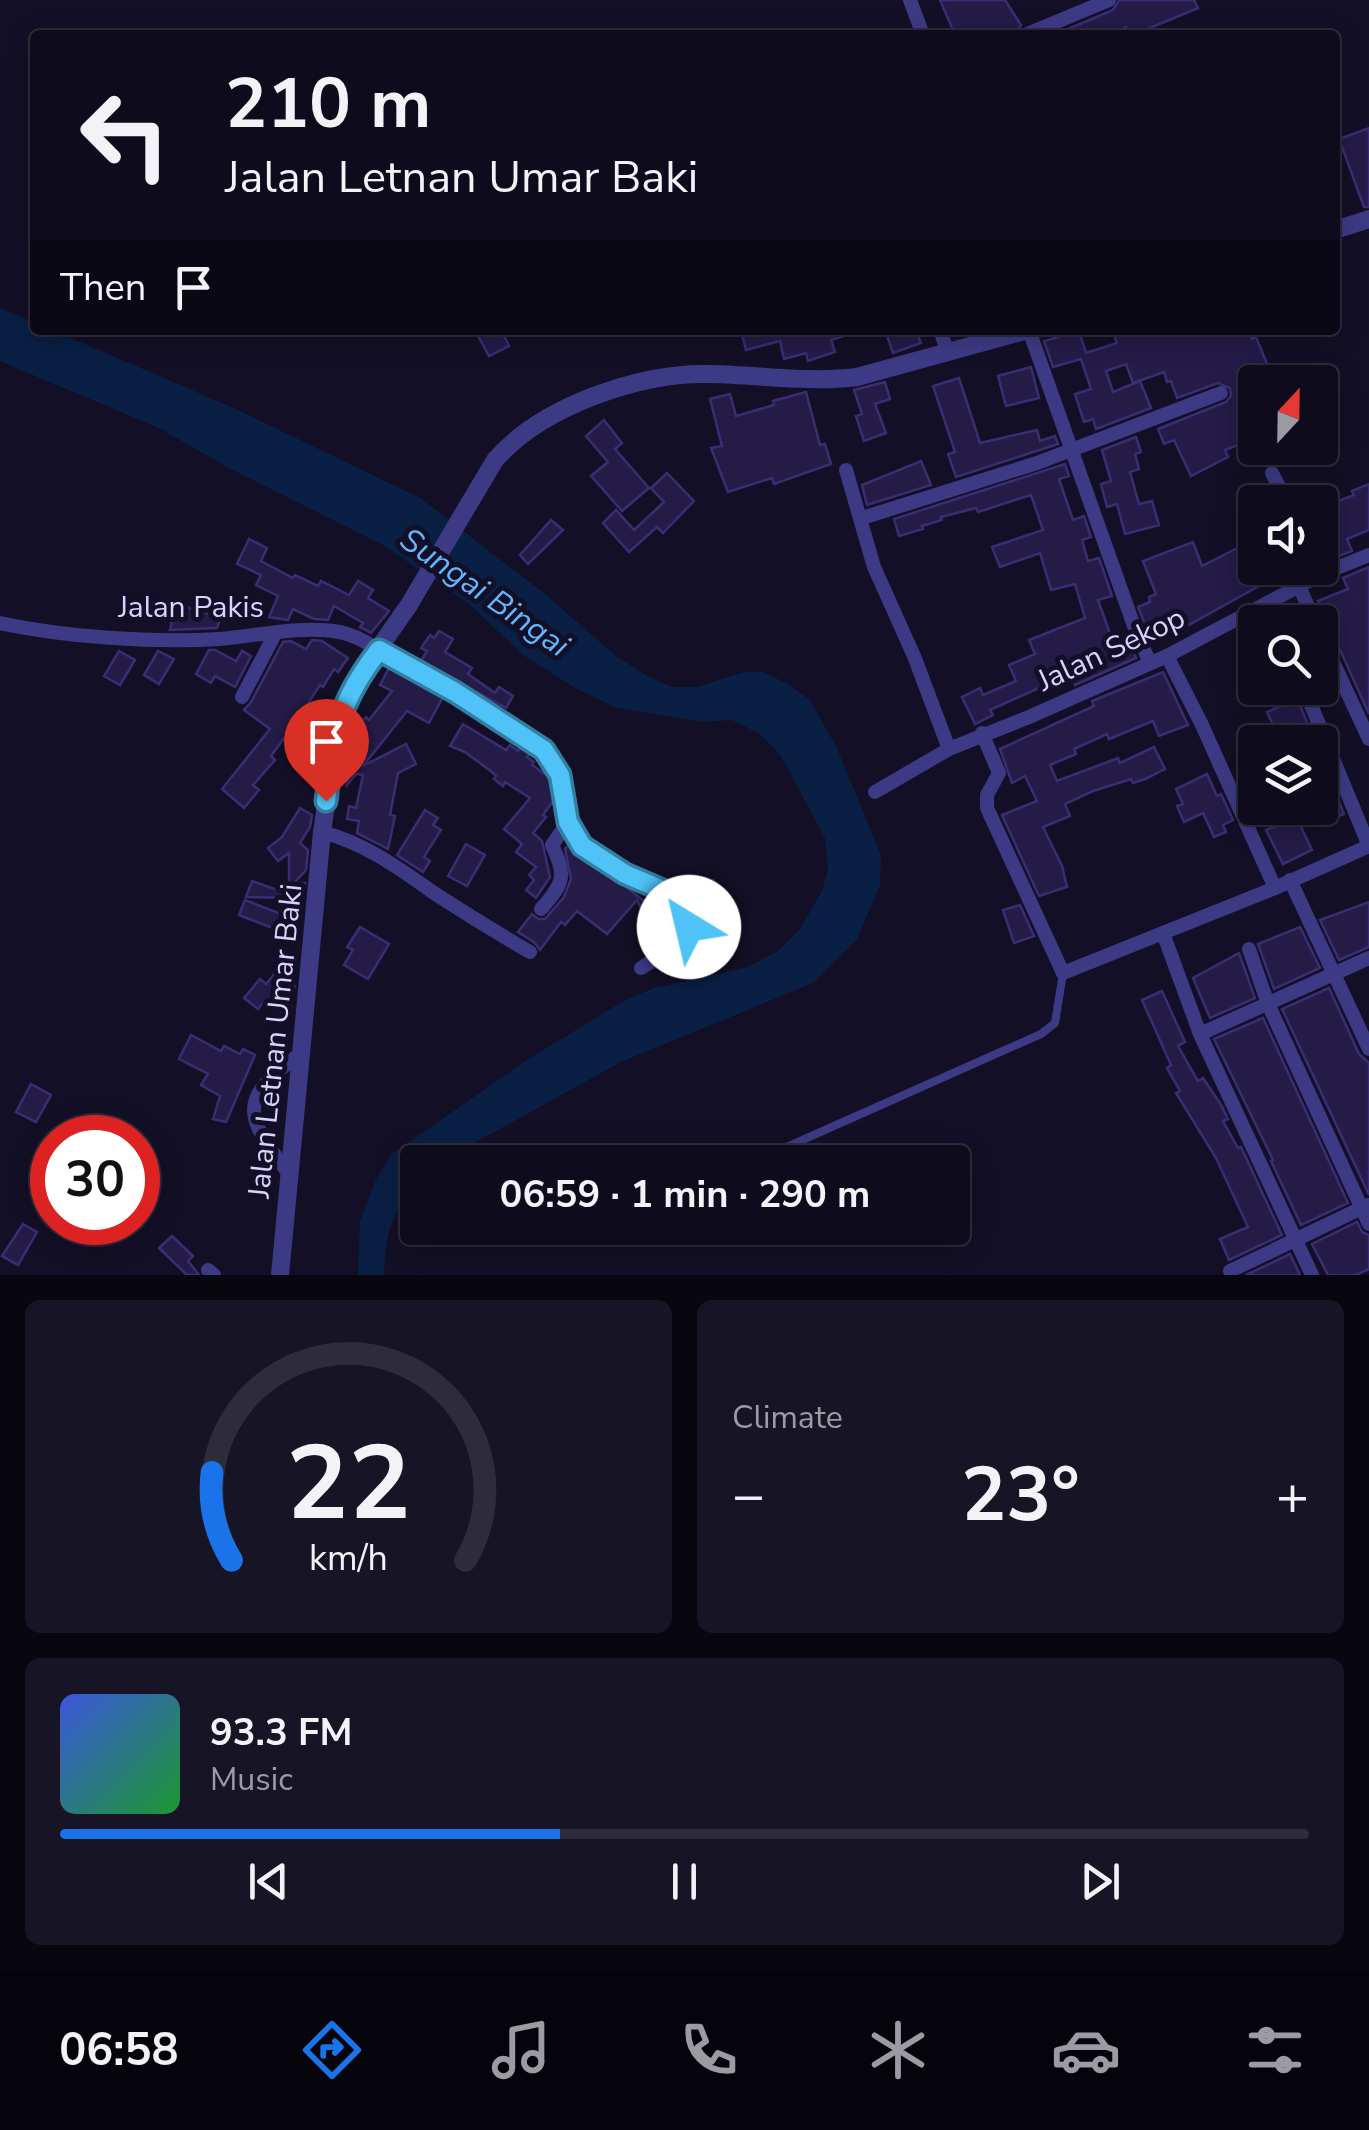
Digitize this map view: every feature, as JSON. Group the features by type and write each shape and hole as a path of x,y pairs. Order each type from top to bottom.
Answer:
{"street":[{"path":"910,0 921,30"},
{"path":"1037,30 1109,0"},
{"path":"1340,228 1369,219"},
{"path":"942,335 948,354"},
{"name":"Jalan Letnan Umar Baki","path":"280,1275 322,832 340,714 483,478 513,440 536,424 602,394 660,377 709,374 829,380 882,372 1012,335"},
{"path":"1031,335 1149,661"},
{"path":"862,518 1074,450 1221,393"},
{"path":"846,470 874,567 914,656 949,749"},
{"path":"1272,473 1278,485"},
{"name":"Jalan Sekop","path":"1338,565 1369,555"},
{"path":"1298,586 1307,605"},
{"name":"Jalan Sekop","path":"1266,605 1298,586"},
{"name":"Jalan Sekop","path":"875,792 982,733 1029,717 1167,656 1238,619"},
{"name":"Jalan Pakis","path":"0,623 34,630 179,640 341,632 455,692 544,750 560,775 568,822"},
{"path":"242,698 275,634"},
{"path":"1167,656 1275,888"},
{"path":"1338,673 1369,739"},
{"path":"982,733 999,773 987,795 986,808 1063,973 1369,846 1312,705"},
{"path":"541,908 562,879 563,868 552,844 568,822 582,846 604,862 674,895 686,910 689,927 680,942 641,968"},
{"path":"322,832 354,842 393,862 436,894 530,952"},
{"path":"1290,880 1369,1049"},
{"path":"1163,933 1200,1034 1312,1275"},
{"path":"1249,949 1268,1004 1365,1207 1369,1224"},
{"path":"1200,1034 1369,958"},
{"path":"289,1174 257,1126 254,1100 261,1086 300,1054"},
{"path":"1230,1271 1365,1207"}],"lane":[{"path":"791,1145 1041,1034 1055,1023 1063,973"}],"water":[{"name":"Sungai Bingai","path":"0,308 30,321 30,335 64,335 236,409 420,498 544,593 616,656 647,676 672,687 697,687 744,672 763,672 809,699 836,746 881,855 880,885 856,941 813,983 621,1062 471,1145 405,1145 527,1060 625,1000 654,988 748,967 778,951 800,929 822,891 828,869 825,838 781,756 760,734 732,720 703,722 617,708 575,688 523,655 468,603 383,545 227,467 161,429 0,361"},
{"path":"400,1148 400,1207 386,1247 384,1275 358,1275 360,1222 376,1179"}],"building":[{"path":"940,0 1005,0 1021,25 1018,30 953,30"},
{"path":"1119,0 1194,0 1198,8 1145,30 1066,30 1113,10"},
{"path":"1369,128 1369,207 1364,207 1340,139"},
{"path":"478,335 504,335 509,346 489,356"},
{"path":"742,335 847,335 831,340 835,352 808,361 806,353 784,359 780,341 746,350"},
{"path":"887,335 918,335 921,343 893,353"},
{"path":"1080,335 1086,353 1117,343 1114,335 1251,335 1252,339 1256,337 1268,365 1238,365 1238,445 1225,450 1228,457 1191,476 1174,440 1164,444 1158,429 1226,402 1231,396 1230,388 1218,383 1177,398 1164,372 1133,383 1126,364 1106,371 1113,392 1140,381 1151,408 1096,429 1093,419 1084,422 1075,394 1091,389 1081,359 1053,367 1044,341"},
{"path":"1031,367 1039,398 1006,406 998,376"},
{"path":"959,378 980,443 1037,430 1040,441 1055,436 1058,444 956,477 948,454 955,452 933,386"},
{"path":"885,382 890,399 875,404 886,433 864,441 856,416 862,414 854,390"},
{"path":"806,392 820,445 825,444 831,464 774,484 772,478 728,492 711,448 722,446 710,399 730,394 736,416"},
{"path":"604,420 622,443 615,449 649,488 622,511 591,476 608,462 586,436"},
{"path":"1136,437 1141,452 1135,454 1139,469 1130,472 1139,504 1152,501 1159,525 1125,534 1117,504 1107,507 1101,484 1111,481 1102,450"},
{"path":"921,461 931,485 867,505 862,485"},
{"path":"1065,464 1069,476 1059,479 1073,520 1084,516 1091,537 1082,540 1088,561 1099,558 1112,596 1098,600 1113,642 1127,636 1136,658 1075,685 1070,674 990,710 993,715 975,724 962,697 980,688 983,695 1016,681 1009,665 1035,654 1029,640 1085,618 1075,584 1051,590 1040,553 1000,567 992,547 1043,530 1031,495 978,512 976,508 941,517 942,520 922,526 923,529 899,536 894,519"},
{"path":"667,473 694,501 663,533 657,527 629,552 603,523 616,510 634,530 664,502 651,488"},
{"path":"1369,484 1369,530 1347,539 1352,551 1338,556 1338,501 1354,495 1352,491"},
{"path":"551,520 563,530 528,564 520,555"},
{"path":"249,539 267,548 261,561 293,578 295,575 318,586 321,581 349,595 358,581 373,590 368,598 389,611 371,633 360,627 363,623 334,606 328,620 314,619 293,609 288,620 269,617 278,596 256,585 261,575 237,564"},
{"path":"1193,542 1202,566 1238,548 1238,585 1261,585 1185,627 1150,637 1138,607 1156,594 1143,561"},
{"path":"1369,567 1369,714 1338,645 1338,605 1320,605 1318,601 1348,589 1343,578"},
{"path":"176,604 221,617 217,628 170,630"},
{"path":"439,631 453,639 445,652 472,668 468,674 495,693 499,687 513,696 506,708 421,661 427,651 421,648 430,635 434,638"},
{"path":"312,640 322,641 348,658 338,672 334,669 323,687 320,685 296,722 302,727 291,743 284,738 271,756 275,760 253,785 259,790 244,808 222,789 270,729 244,710 283,642 291,641 306,649"},
{"path":"209,650 236,661 242,651 251,656 235,687 215,676 211,683 196,674"},
{"path":"119,651 135,660 120,685 104,676"},
{"path":"158,651 174,659 159,684 144,675"},
{"path":"389,668 443,697 429,723 407,711 363,766 406,744 416,764 398,773 388,849 357,833 359,821 347,819 349,806 356,808 363,775 356,774 347,785 353,741 362,730 358,726 366,717 369,720 392,691 380,685"},
{"path":"1163,672 1188,725 1159,736 1153,721 1109,739 1107,734 1050,765 1057,781 1118,758 1120,763 1154,747 1165,769 1133,783 1131,779 1093,791 1065,804 1070,816 1043,827 1062,866 1067,887 1039,896 1002,815 1037,801 1025,776 1012,783 1000,749 1094,706 1092,701"},
{"path":"1283,705 1300,705 1308,725 1273,725 1267,712"},
{"path":"463,724 506,750 510,745 518,751 521,746 530,753 527,757 534,762 532,765 548,776 553,801 533,833 542,841 550,877 536,898 526,890 534,880 529,875 536,867 516,852 522,844 504,829 530,798 505,782 503,786 492,772 450,746"},
{"path":"1207,774 1233,820 1223,825 1226,832 1214,837 1203,813 1184,822 1177,806 1183,804 1176,789"},
{"path":"300,808 312,815 300,843 308,850 306,870 294,883 305,883 303,898 246,897 252,881 289,894 289,853 278,861 268,848 282,837"},
{"path":"425,810 438,818 433,825 441,830 424,857 430,861 423,872 397,855"},
{"path":"1278,825 1306,825 1301,827 1312,850 1283,864 1266,830"},
{"path":"466,844 485,855 467,886 448,876"},
{"path":"569,845 587,863 619,881 651,907 661,902 678,920 652,932 637,900 607,934 577,911 565,925 561,922 540,950 518,932 532,914 545,919 564,897 571,879 565,849"},
{"path":"713,880 723,899 698,912 685,895"},
{"path":"245,900 294,919 288,934 239,915"},
{"path":"1369,902 1369,947 1339,960 1320,920"},
{"path":"1020,905 1034,936 1014,943 1003,910"},
{"path":"360,927 389,944 368,979 344,965 353,950 347,947"},
{"path":"1300,927 1320,968 1274,989 1258,944"},
{"path":"1239,953 1255,998 1210,1018 1193,978"},
{"path":"277,971 295,986 288,1017 265,1000 258,1009 244,998 260,979 266,984"},
{"path":"1329,988 1359,1054 1369,1063 1369,1195 1282,1009"},
{"path":"1162,991 1185,1042 1178,1046 1198,1081 1203,1078 1221,1105 1228,1119 1223,1121 1238,1148 1241,1147 1282,1235 1229,1260 1220,1239 1248,1227 1216,1158 1176,1093 1180,1091 1167,1068 1171,1065 1142,1000"},
{"path":"1263,1018 1348,1203 1301,1225 1214,1039"},
{"path":"191,1035 221,1051 224,1046 240,1054 243,1049 255,1055 226,1122 213,1119 220,1096 201,1085 208,1074 179,1059"},
{"path":"31,1084 51,1095 40,1115 30,1115 30,1119 16,1112"},
{"path":"1357,1222 1362,1232 1369,1235 1369,1269 1356,1275 1328,1275 1312,1244"},
{"path":"23,1224 30,1228 30,1244 18,1265 2,1256"},
{"path":"172,1236 193,1256 188,1261 199,1275 187,1275 159,1248"},
{"path":"1290,1254 1300,1275 1246,1275"}],"route":[{"path":"326,801 340,714 349,693 379,650 455,692 544,750 560,775 572,834 604,862 674,895 686,910 689,927"}]}
